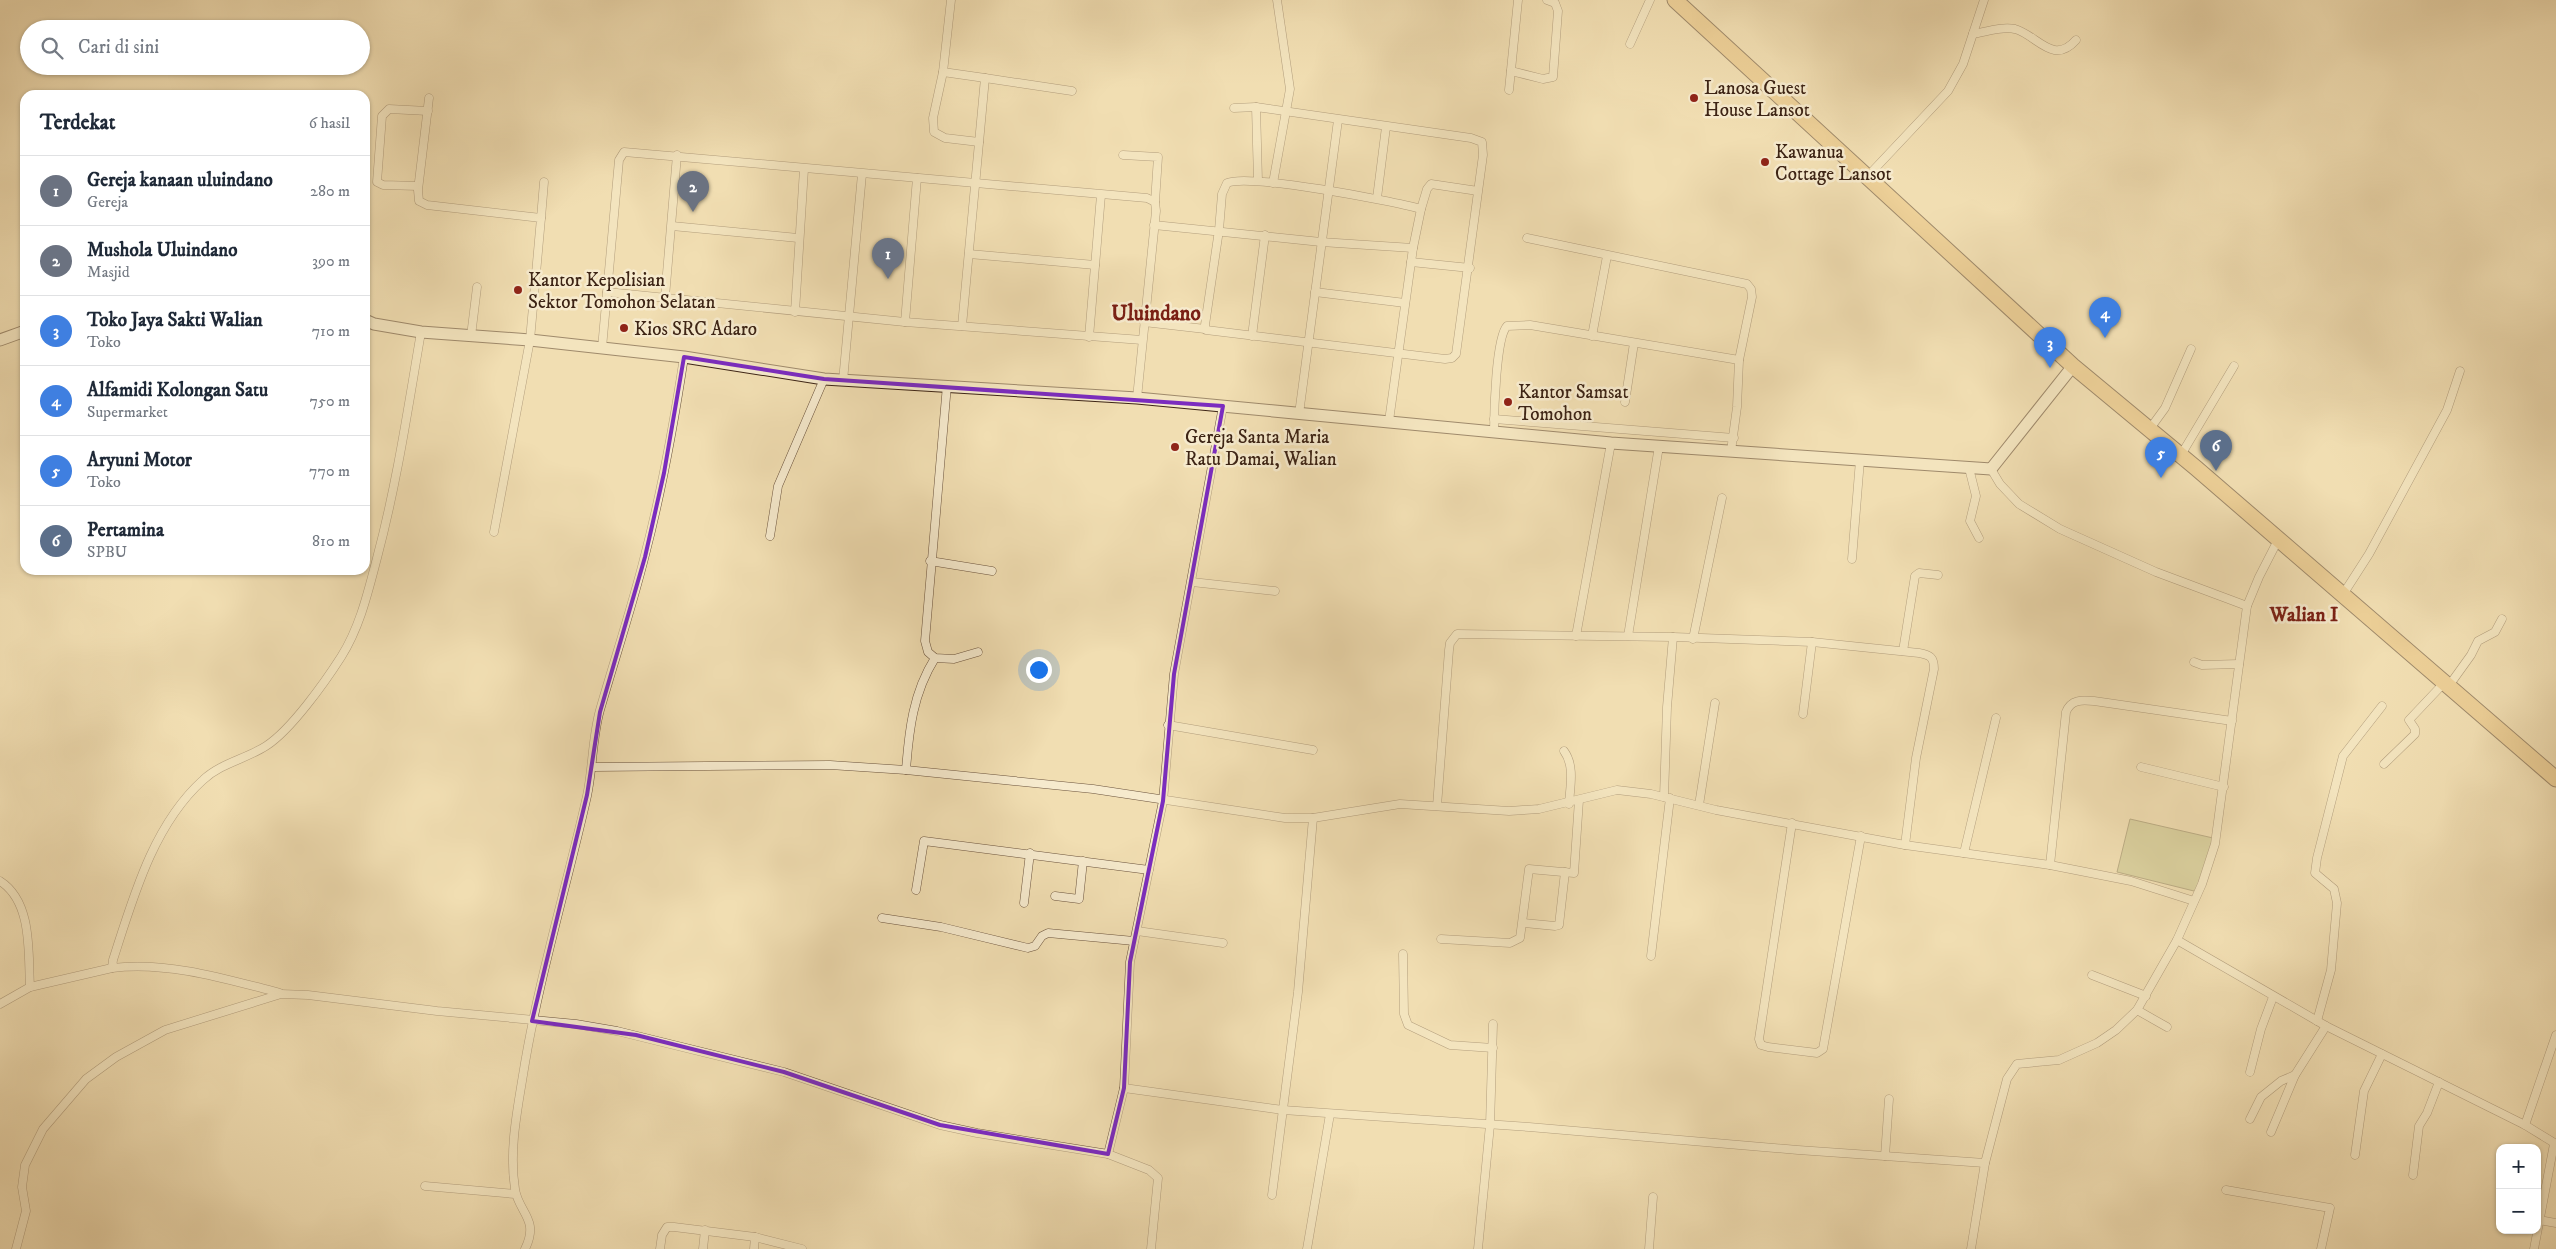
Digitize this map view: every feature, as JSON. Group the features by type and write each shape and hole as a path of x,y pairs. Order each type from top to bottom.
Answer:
{"highway":[{"path":"1679,1 2073,366 2181,455 2556,779"}],"street":[{"path":"951,0 943,72 933,118 934,132 945,138 979,142"},
{"path":"1273,184 1290,89 1277,0"},
{"path":"1509,90 1518,0"},
{"path":"1511,71 1543,79 1553,77 1558,11 1555,4 1547,0"},
{"path":"1630,44 1650,0"},
{"path":"1867,177 1948,90 1963,64 1984,0"},
{"path":"1973,34 2007,28 2017,30 2046,48 2056,49 2070,47 2076,40"},
{"path":"943,72 1072,91"},
{"path":"962,326 985,78"},
{"path":"430,98 418,186 419,200 427,205 541,218"},
{"path":"1256,107 1258,181"},
{"path":"1144,322 1445,360 1455,357 1470,268 1483,147 1479,139 1338,120 1285,110 1256,107 1234,108"},
{"path":"418,186 383,185 377,182 382,116 388,109 428,111"},
{"path":"1299,414 1327,191 1338,120"},
{"path":"1377,198 1386,127"},
{"path":"602,348 620,156 628,151 804,169 976,182 1147,198 1155,202"},
{"path":"665,297 677,155"},
{"path":"1123,155 1158,157 1154,225 1137,398"},
{"path":"795,312 798,238 804,169"},
{"path":"843,381 862,174"},
{"path":"905,322 917,178"},
{"path":"1206,329 1222,194 1227,183 1237,180 1258,181 1377,198 1421,209"},
{"path":"494,532 530,340 544,182"},
{"path":"1390,420 1413,248 1427,189 1431,184 1478,191"},
{"path":"1089,337 1100,194"},
{"path":"1154,225 1219,230 1321,242 1413,248"},
{"path":"672,226 798,238"},
{"path":"1252,336 1265,235"},
{"path":"1527,238 1747,284 1751,289 1752,297 1739,360 1734,438 1731,451"},
{"path":"969,254 1095,265"},
{"path":"1592,336 1607,256"},
{"path":"1411,262 1470,268"},
{"path":"472,336 477,287"},
{"path":"608,292 905,322 1142,340"},
{"path":"1315,292 1405,303"},
{"path":"370,322 421,332 530,340 684,357 843,381 947,385 1137,398 1299,414 1390,420 1611,443 1991,469"},
{"path":"1494,432 1500,347 1504,329 1507,326 1530,325 1739,360"},
{"path":"112,968 135,893 157,844 180,806 205,778 223,766 267,746 285,731 341,657 359,622 394,490 421,332"},
{"path":"0,340 20,333"},
{"path":"1625,402 1634,343"},
{"path":"2149,430 2168,401 2191,348"},
{"path":"526,1249 530,1241 530,1226 524,1208 515,1194 513,1176 516,1117 532,1021 593,767 600,712 645,557 664,473 684,357"},
{"path":"1991,469 2073,366"},
{"path":"2181,455 2234,366"},
{"path":"2342,596 2369,554 2447,410 2460,371"},
{"path":"770,536 778,486 802,434 824,379"},
{"path":"947,385 930,562 925,641 928,652 935,658 954,659 978,652"},
{"path":"1108,1154 1124,1088 1127,1002 1134,941 1163,801 1168,725 1174,674 1223,406"},
{"path":"1494,419 1734,438"},
{"path":"1576,636 1611,443"},
{"path":"1628,636 1659,446"},
{"path":"1852,559 1860,460"},
{"path":"1969,468 1976,496 1970,521 1979,538"},
{"path":"1991,469 2000,484 2019,504 2060,529 2156,572 2247,606"},
{"path":"1693,639 1722,498"},
{"path":"1971,1249 1986,1163 2007,1079 2017,1064 2024,1061 2050,1062 2072,1055 2097,1043 2116,1030 2137,1010 2146,996 2177,940 2194,901 2210,864 2224,787 2247,606 2278,540"},
{"path":"930,562 992,571"},
{"path":"1903,651 1915,576 1919,574 1938,575"},
{"path":"1192,582 1275,591"},
{"path":"2384,764 2415,734 2415,729 2409,722 2410,718 2446,685 2471,655 2478,641 2494,632 2502,619"},
{"path":"1438,806 1449,650 1453,637 1466,632 1812,642 1927,654 1934,660 1916,758 1905,845"},
{"path":"1650,956 1667,798 1667,707 1674,637"},
{"path":"1803,714 1812,642"},
{"path":"906,770 909,726 919,689 935,658"},
{"path":"2194,662 2202,665 2239,664"},
{"path":"2050,866 2068,705 2075,701 2094,700 2232,721"},
{"path":"1699,805 1715,703"},
{"path":"2318,1021 2331,970 2337,904 2334,889 2315,873 2317,858 2343,756 2382,706"},
{"path":"1964,854 1996,718"},
{"path":"1168,725 1313,750"},
{"path":"1564,751 1570,760 1571,770 1569,804"},
{"path":"593,767 830,765 906,770 1093,789 1284,818 1313,818 1400,804 1509,811 1539,809 1569,804 1618,790 1905,845 2050,866 2131,881 2194,901"},
{"path":"2141,767 2224,787"},
{"path":"1441,939 1510,943 1520,938 1529,869 1574,873 1579,800"},
{"path":"1272,1194 1298,992 1313,818"},
{"path":"1792,823 1759,1039 1760,1045 1768,1047 1817,1053 1823,1049 1861,836"},
{"path":"916,890 924,841 1030,853 1149,870"},
{"path":"1024,903 1030,853"},
{"path":"1055,896 1079,899 1083,861"},
{"path":"1523,922 1559,925 1565,872"},
{"path":"0,881 12,892 19,902 26,929 30,987"},
{"path":"882,918 941,927 1028,948 1035,946 1042,936 1048,933 1134,941"},
{"path":"1137,931 1223,943"},
{"path":"2177,940 2326,1026 2525,1125 2555,1144 2541,1210"},
{"path":"1403,954 1404,1014 1408,1025 1450,1045 1493,1048"},
{"path":"0,1004 30,987 112,968 150,966 237,982 281,994 308,995 532,1021 576,1024 636,1035 784,1072 940,1125 986,1135 1108,1154 1149,1170 1158,1178 1159,1191 1154,1215 1151,1249"},
{"path":"2092,975 2146,996"},
{"path":"16,1249 26,1211 22,1187 25,1164 43,1129 86,1079 116,1057 165,1030 281,994"},
{"path":"2250,1072 2261,1029 2273,997"},
{"path":"2137,1010 2167,1027"},
{"path":"1478,1249 1490,1125 1494,1024"},
{"path":"2271,1132 2295,1075 2326,1026"},
{"path":"2525,1125 2556,1035"},
{"path":"2355,1156 2364,1091 2382,1054"},
{"path":"2250,1119 2260,1096 2281,1081 2295,1075"},
{"path":"2413,1175 2419,1126 2427,1113 2439,1082"},
{"path":"1124,1088 1283,1110 1986,1163"},
{"path":"1885,1156 1889,1099"},
{"path":"1307,1249 1330,1114"},
{"path":"425,1186 515,1194"},
{"path":"2226,1190 2330,1208 2321,1249"},
{"path":"1649,1249 1653,1197"},
{"path":"2541,1220 2556,1223"},
{"path":"660,1249 662,1235 667,1227 755,1236 802,1249"},
{"path":"703,1249 705,1230"},
{"path":"2534,1249 2537,1234"},
{"path":"754,1249 755,1236"}],"highlighted area":[{"path":"684,357 824,379 1223,406 1174,674 1163,801 1130,962 1124,1088 1108,1154 940,1125 784,1072 636,1035 532,1021 587,795 600,712 645,557 664,473"}],"green space":[{"path":"2130,819 2213,838 2198,892 2117,872"}],"place":[{"name":"Lanosa Guest House Lansot","path":"1694,98"},
{"name":"Kawanua Cottage Lansot","path":"1765,162"},
{"name":"Mushola Uluindano","path":"693,212"},
{"name":"Gereja kanaan uluindano","path":"888,279"},
{"name":"Kantor Kepolisian Sektor Tomohon Selatan","path":"518,290"},
{"name":"Kios SRC Adaro","path":"624,328"},
{"name":"Alfamidi Kolongan Satu","path":"2105,338"},
{"name":"Toko Jaya Sakti Walian","path":"2050,368"},
{"name":"Kantor Samsat Tomohon","path":"1508,402"},
{"name":"Gereja Santa Maria Ratu Damai, Walian","path":"1175,447"},
{"name":"Pertamina","path":"2216,471"},
{"name":"Aryuni Motor","path":"2161,478"}],"district":[{"name":"Uluindano","path":"1156,313"},
{"name":"Walian I","path":"2304,614"}]}
